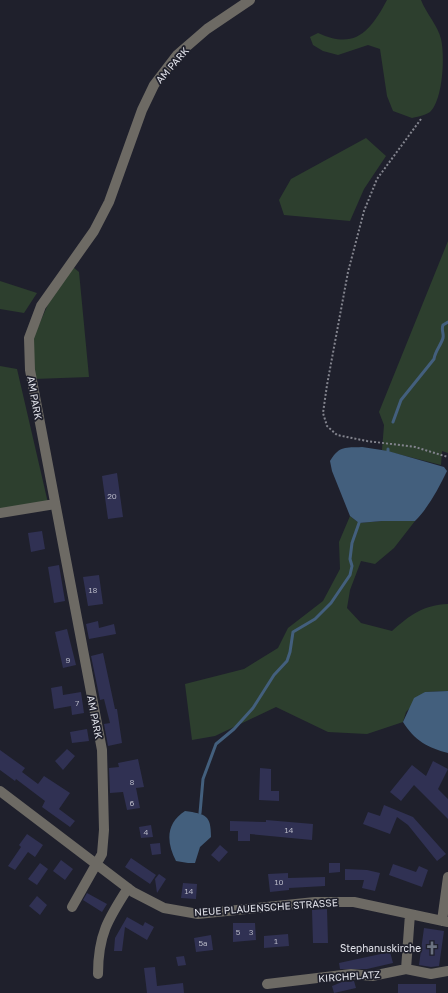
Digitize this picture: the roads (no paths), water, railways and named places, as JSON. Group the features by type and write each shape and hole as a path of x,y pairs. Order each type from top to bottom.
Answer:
{"street":[{"name":"AM PARK","path":"72,907 102,854 104,830 102,750 30,370 29,338 41,306 94,231 109,202 142,110 154,85 177,55 207,29 250,0"},
{"path":"0,514 55,504"},
{"name":"NEUE PLAUENSCHE STRASSE","path":"0,791 128,888 164,908 198,914 315,902 354,902 445,922"},
{"path":"445,922 448,877"},
{"path":"98,974 98,952 103,932 112,912 128,888"},
{"path":"406,969 410,914"},
{"name":"KIRCHPLATZ","path":"267,984 351,974 372,976 406,969 431,974 448,971"}],"water":[{"path":"362,447 388,451 444,467 447,471 429,504 415,521 359,523 350,516 332,471 330,461 337,452 343,448"},
{"path":"448,691 448,753 434,749 422,742 412,734 403,722 414,698 425,692"},
{"path":"185,811 198,813 206,817 210,824 211,837 200,847 195,863 176,861 169,840 171,827 174,821"}],"waterway":[{"path":"393,422 401,400 434,359 443,338 443,325 448,322"},
{"path":"200,813 203,779 216,744 234,729 253,708 274,675 287,661 293,632 315,619 331,603 350,575 352,566 350,559 352,543 359,523"}],"place":[{"name":"Stephanuskirche","path":"432,948"}]}
